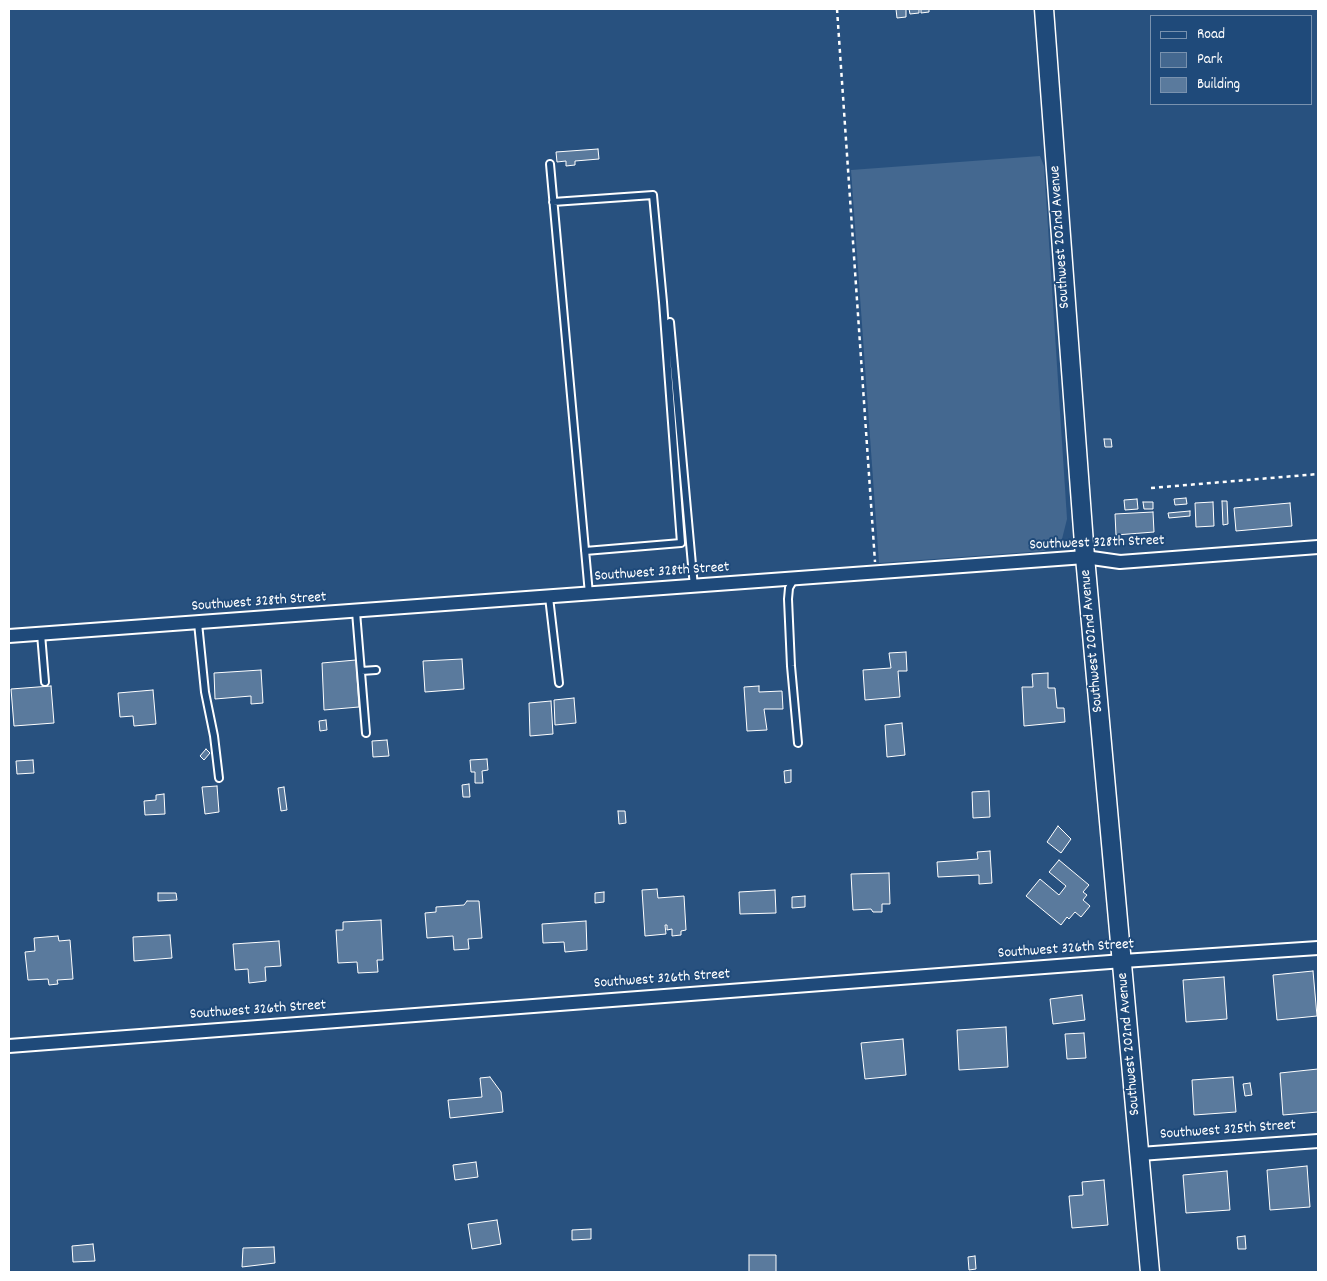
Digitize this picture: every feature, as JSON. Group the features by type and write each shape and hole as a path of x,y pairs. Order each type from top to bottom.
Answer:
{"street":[{"name":"Southwest 202nd Avenue","path":"1044,9 1085,557 1150,1272"},
{"name":"Southwest 328th Street","path":"9,636 549,598 1085,557 1120,562 1318,547"},
{"name":"Southwest 326th Street","path":"9,1046 1318,948"},
{"name":"Southwest 325th Street","path":"1140,1154 1318,1141"}],"lane":[{"path":"550,164 589,594"},
{"path":"553,202 653,195 663,302 681,543 585,551"},
{"path":"670,322 694,587"},
{"path":"794,579 789,588 788,599 791,666 798,742"},
{"path":"549,598 559,683"},
{"path":"356,612 366,733"},
{"path":"198,623 205,692 214,736 218,778"},
{"path":"41,634 45,682"},
{"path":"361,671 376,670"}],"path":[{"path":"837,9 876,573"},
{"path":"1151,488 1318,474"}],"green space":[{"path":"1040,156 1044,166 1067,519 1061,543 1044,551 879,563 851,170"}],"building":[{"path":"896,9 906,9 906,17 897,18"},
{"path":"909,9 919,9 919,13 910,14"},
{"path":"921,9 929,9 929,12 921,13"},
{"path":"598,149 599,159 575,161 575,165 566,166 566,161 557,162 556,152"},
{"path":"1104,439 1111,439 1112,447 1105,447"},
{"path":"1186,498 1187,504 1175,505 1174,499"},
{"path":"1137,499 1138,509 1125,510 1124,500"},
{"path":"1222,501 1227,501 1228,524 1223,525"},
{"path":"1143,502 1153,502 1153,509 1144,509"},
{"path":"1213,502 1214,526 1196,527 1195,503"},
{"path":"1290,503 1292,526 1236,531 1234,508"},
{"path":"1190,511 1190,516 1169,518 1168,513"},
{"path":"1153,512 1154,532 1116,535 1115,514"},
{"path":"906,652 907,671 898,671 900,697 865,700 863,670 891,668 889,653"},
{"path":"462,659 464,689 425,692 423,661"},
{"path":"356,660 359,707 324,710 322,663"},
{"path":"261,670 263,703 251,704 251,696 215,699 214,673"},
{"path":"1048,673 1048,688 1055,688 1057,708 1064,708 1065,722 1024,726 1022,687 1033,687 1032,674"},
{"path":"51,686 54,723 14,726 11,689"},
{"path":"759,686 759,692 782,691 783,709 764,709 767,730 747,731 744,687"},
{"path":"153,690 156,724 134,726 133,716 120,717 118,693"},
{"path":"574,698 576,723 555,725 554,700"},
{"path":"551,701 553,734 530,736 529,703"},
{"path":"326,720 327,730 320,731 319,721"},
{"path":"902,723 905,755 887,757 885,725"},
{"path":"387,740 389,756 373,757 372,741"},
{"path":"206,749 210,753 204,760 200,756"},
{"path":"487,759 488,770 482,771 483,783 475,783 475,772 471,772 470,760"},
{"path":"33,760 34,773 17,774 16,761"},
{"path":"791,770 791,782 785,783 784,771"},
{"path":"469,784 470,797 463,797 462,785"},
{"path":"217,786 219,812 205,814 202,787"},
{"path":"284,787 287,810 281,811 278,788"},
{"path":"989,791 990,817 973,818 972,792"},
{"path":"164,794 165,814 145,815 144,801 156,800 156,795"},
{"path":"618,811 625,811 626,823 619,824"},
{"path":"1058,826 1071,839 1061,853 1047,842"},
{"path":"990,851 992,883 979,884 979,875 938,877 937,862 978,859 977,852"},
{"path":"1059,860 1089,885 1083,892 1087,895 1083,900 1090,906 1081,917 1075,912 1069,919 1067,917 1061,925 1026,896 1040,879 1059,895 1066,886 1049,872"},
{"path":"889,873 890,904 882,904 882,912 873,912 871,909 853,910 851,874"},
{"path":"657,889 658,898 684,896 686,930 681,931 681,935 672,936 672,929 667,930 667,925 665,925 666,934 645,936 642,890"},
{"path":"775,890 776,913 740,914 739,892"},
{"path":"604,892 604,902 595,903 595,893"},
{"path":"158,893 176,893 177,900 158,901"},
{"path":"805,896 805,907 792,908 792,897"},
{"path":"467,901 479,901 482,938 468,939 469,949 454,950 453,936 427,938 425,913 436,912 436,907 464,905"},
{"path":"381,920 383,960 377,960 378,972 358,973 357,962 338,963 336,930 343,930 343,922"},
{"path":"586,921 587,950 565,952 564,942 543,943 542,924"},
{"path":"170,935 172,958 134,961 133,937"},
{"path":"58,936 59,941 70,940 73,979 57,980 58,984 49,985 48,979 28,980 25,952 35,951 34,938"},
{"path":"279,941 281,966 265,967 266,981 249,983 248,969 235,970 233,944"},
{"path":"1313,971 1317,1016 1277,1020 1273,975"},
{"path":"1224,977 1227,1019 1186,1022 1183,980"},
{"path":"1082,995 1085,1020 1053,1024 1050,999"},
{"path":"1006,1027 1008,1067 959,1070 957,1030"},
{"path":"1084,1033 1086,1058 1067,1059 1065,1034"},
{"path":"903,1039 906,1075 865,1079 861,1043"},
{"path":"1318,1069 1318,1112 1283,1115 1280,1073"},
{"path":"490,1077 501,1092 503,1112 450,1118 448,1100 482,1097 480,1078"},
{"path":"1233,1077 1236,1112 1194,1115 1192,1080"},
{"path":"1250,1083 1252,1095 1245,1096 1243,1084"},
{"path":"476,1162 478,1177 455,1180 453,1165"},
{"path":"1307,1166 1310,1207 1270,1210 1267,1170"},
{"path":"1227,1171 1230,1210 1186,1213 1183,1175"},
{"path":"1104,1180 1108,1225 1072,1228 1069,1196 1083,1195 1082,1182"},
{"path":"497,1220 501,1244 472,1249 468,1224"},
{"path":"591,1229 591,1239 572,1240 572,1230"},
{"path":"1245,1236 1246,1249 1238,1249 1237,1237"},
{"path":"93,1244 95,1261 73,1262 72,1246"},
{"path":"274,1247 275,1263 242,1267 243,1248"},
{"path":"749,1255 776,1255 776,1272 749,1272"},
{"path":"975,1256 976,1269 969,1270 968,1257"}]}
